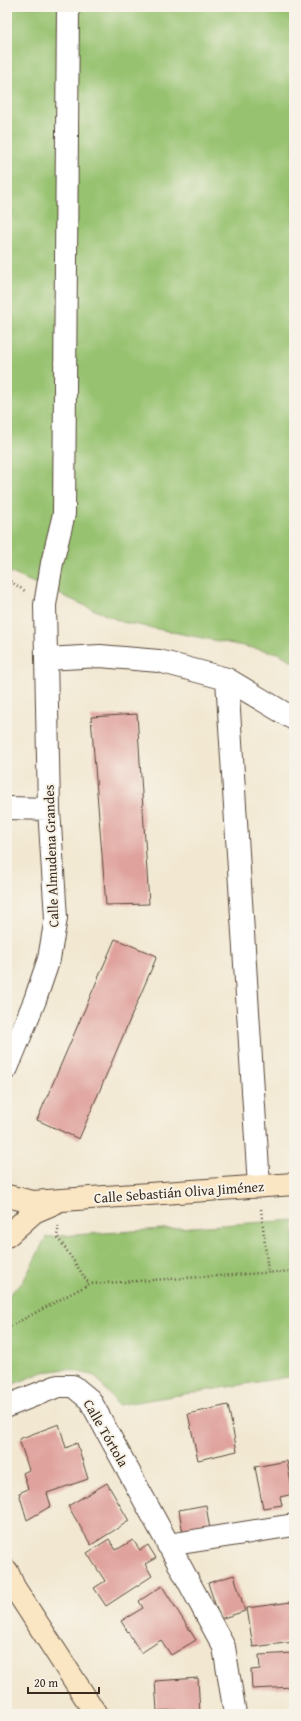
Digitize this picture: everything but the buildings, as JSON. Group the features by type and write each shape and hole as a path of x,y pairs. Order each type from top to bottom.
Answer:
{"street":[{"name":"Calle Almudena Grandes","path":"7,1068 50,959 56,918 49,809 45,605 52,562 64,514 68,7"},
{"path":"46,660 100,656 159,661 227,679 294,719"},
{"path":"227,679 259,1186"},
{"path":"7,808 49,809"},
{"name":"Calle Sebastián Oliva Jiménez","path":"7,1196 33,1202 294,1184"},
{"name":"Calle Sebastián Oliva Jiménez","path":"7,1236 34,1212 63,1199"},
{"path":"7,1207 9,1216 7,1236"},
{"name":"Calle Tórtola","path":"7,1406 58,1386 73,1386 90,1400 224,1647 235,1714"},
{"path":"168,1545 294,1525"},
{"path":"7,1571 14,1587 96,1714"}],"path":[{"path":"259,1186 268,1272"},
{"path":"63,1199 57,1236 89,1284"},
{"path":"7,1328 89,1284 294,1271"}],"green space":[{"path":"7,7 294,7 294,662 278,653 122,622 7,571"},
{"path":"294,1220 294,1376 118,1405 95,1376 67,1369 43,1372 7,1387 7,1296 23,1282 46,1237"}]}
